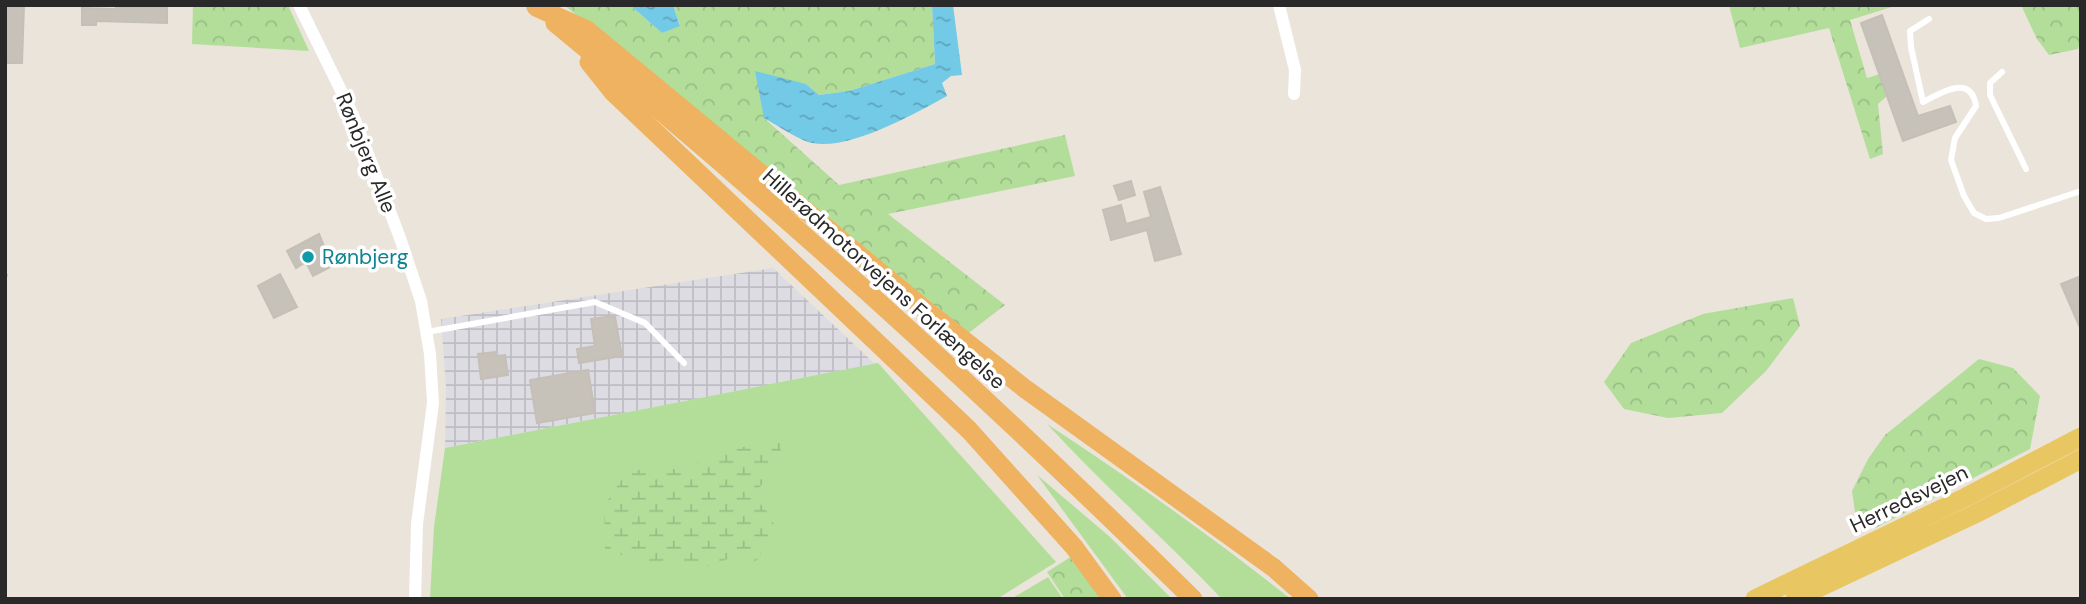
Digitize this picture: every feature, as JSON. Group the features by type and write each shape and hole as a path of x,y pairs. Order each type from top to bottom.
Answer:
{"highway":[{"name":"Hillerødmotorvejens Forlængelse","path":"535,6 800,231 1040,450 1194,599"},
{"path":"535,6 587,30 1024,388 1273,568 1309,599"},
{"path":"562,29 613,92 969,430 1074,547 1112,599"}],"main road":[{"name":"Herredsvejen","path":"1755,599 2081,437"},
{"name":"Herredsvejen","path":"1795,599 1975,514 2081,459"}],"street":[{"name":"Rønbjerg Alle","path":"299,5 353,115 421,301 430,354 433,403 417,524 415,599"},
{"path":"1279,5 1295,71 1294,94"}],"lane":[{"path":"1929,19 1910,31 1910,47 1923,102 1953,88 1962,87 1975,97 1976,106 1955,138 1951,160 1964,196 1974,213 1986,219 1999,218 2081,191"},
{"path":"2002,72 1990,83 1990,95 2026,169"},
{"path":"426,332 595,302 645,323 684,363"}],"path":[{"path":"5,261 5,285"}],"shaded area":[{"path":"773,268 875,364 445,448 446,387 441,319"}],"green space":[{"path":"193,5 288,5 309,51 192,44"},
{"path":"564,5 630,5 662,33 680,25 673,5 932,5 935,64 849,91 819,95 806,84 764,118 839,185 1065,135 1075,176 888,214 1005,305 966,335"},
{"path":"1729,5 1898,5 1850,20 1867,78 1880,74 1887,96 1878,104 1883,154 1870,159 1829,28 1740,48"},
{"path":"2021,5 2081,5 2081,39 2078,49 2049,55 2037,39"},
{"path":"1793,298 1800,326 1766,371 1722,413 1668,418 1624,409 1604,382 1631,343 1703,314"},
{"path":"1979,359 2013,368 2040,396 2030,449 1875,528 1856,519 1852,491 1868,459 1885,435"},
{"path":"878,363 1056,562 997,599 430,599 434,527 445,448"},
{"path":"1047,424 1171,509 1291,599 1222,599"},
{"path":"781,443 780,465 752,495 774,519 771,539 754,564 733,557 700,569 636,560 605,549 604,506 628,470 679,469 743,447"},
{"path":"1037,475 1110,537 1172,599 1128,599"},
{"path":"1072,556 1101,599 1065,599 1047,572"},
{"path":"1048,577 1063,599 1011,599"}],"water":[{"path":"630,5 673,5 680,26 662,33"},
{"path":"932,5 953,5 962,75 951,76 942,83 947,96 882,129 827,144 806,141 764,118 755,71 806,84 819,95 849,91 935,64"}],"building":[{"path":"5,5 24,5 22,63 5,63"},
{"path":"116,5 167,5 167,23 96,21 96,25 82,25 82,8 116,9"},
{"path":"1882,15 1918,116 1950,106 1956,122 1903,141 1861,23"},
{"path":"1131,181 1135,195 1119,200 1114,186"},
{"path":"1160,187 1181,254 1155,261 1147,230 1111,240 1103,210 1121,205 1126,224 1151,217 1144,192"},
{"name":"Rønbjerg","path":"319,234 332,266 313,276 306,262 296,268 287,251"},
{"path":"280,274 297,307 274,318 258,286"},
{"path":"2081,276 2081,330 2061,284"},
{"path":"613,316 622,356 579,363 577,349 595,346 591,319"},
{"path":"495,352 495,356 505,355 508,375 481,379 478,354"},
{"path":"588,370 595,413 537,423 530,380"}],"place":[{"name":"Rønbjerg","path":"308,257"}]}
